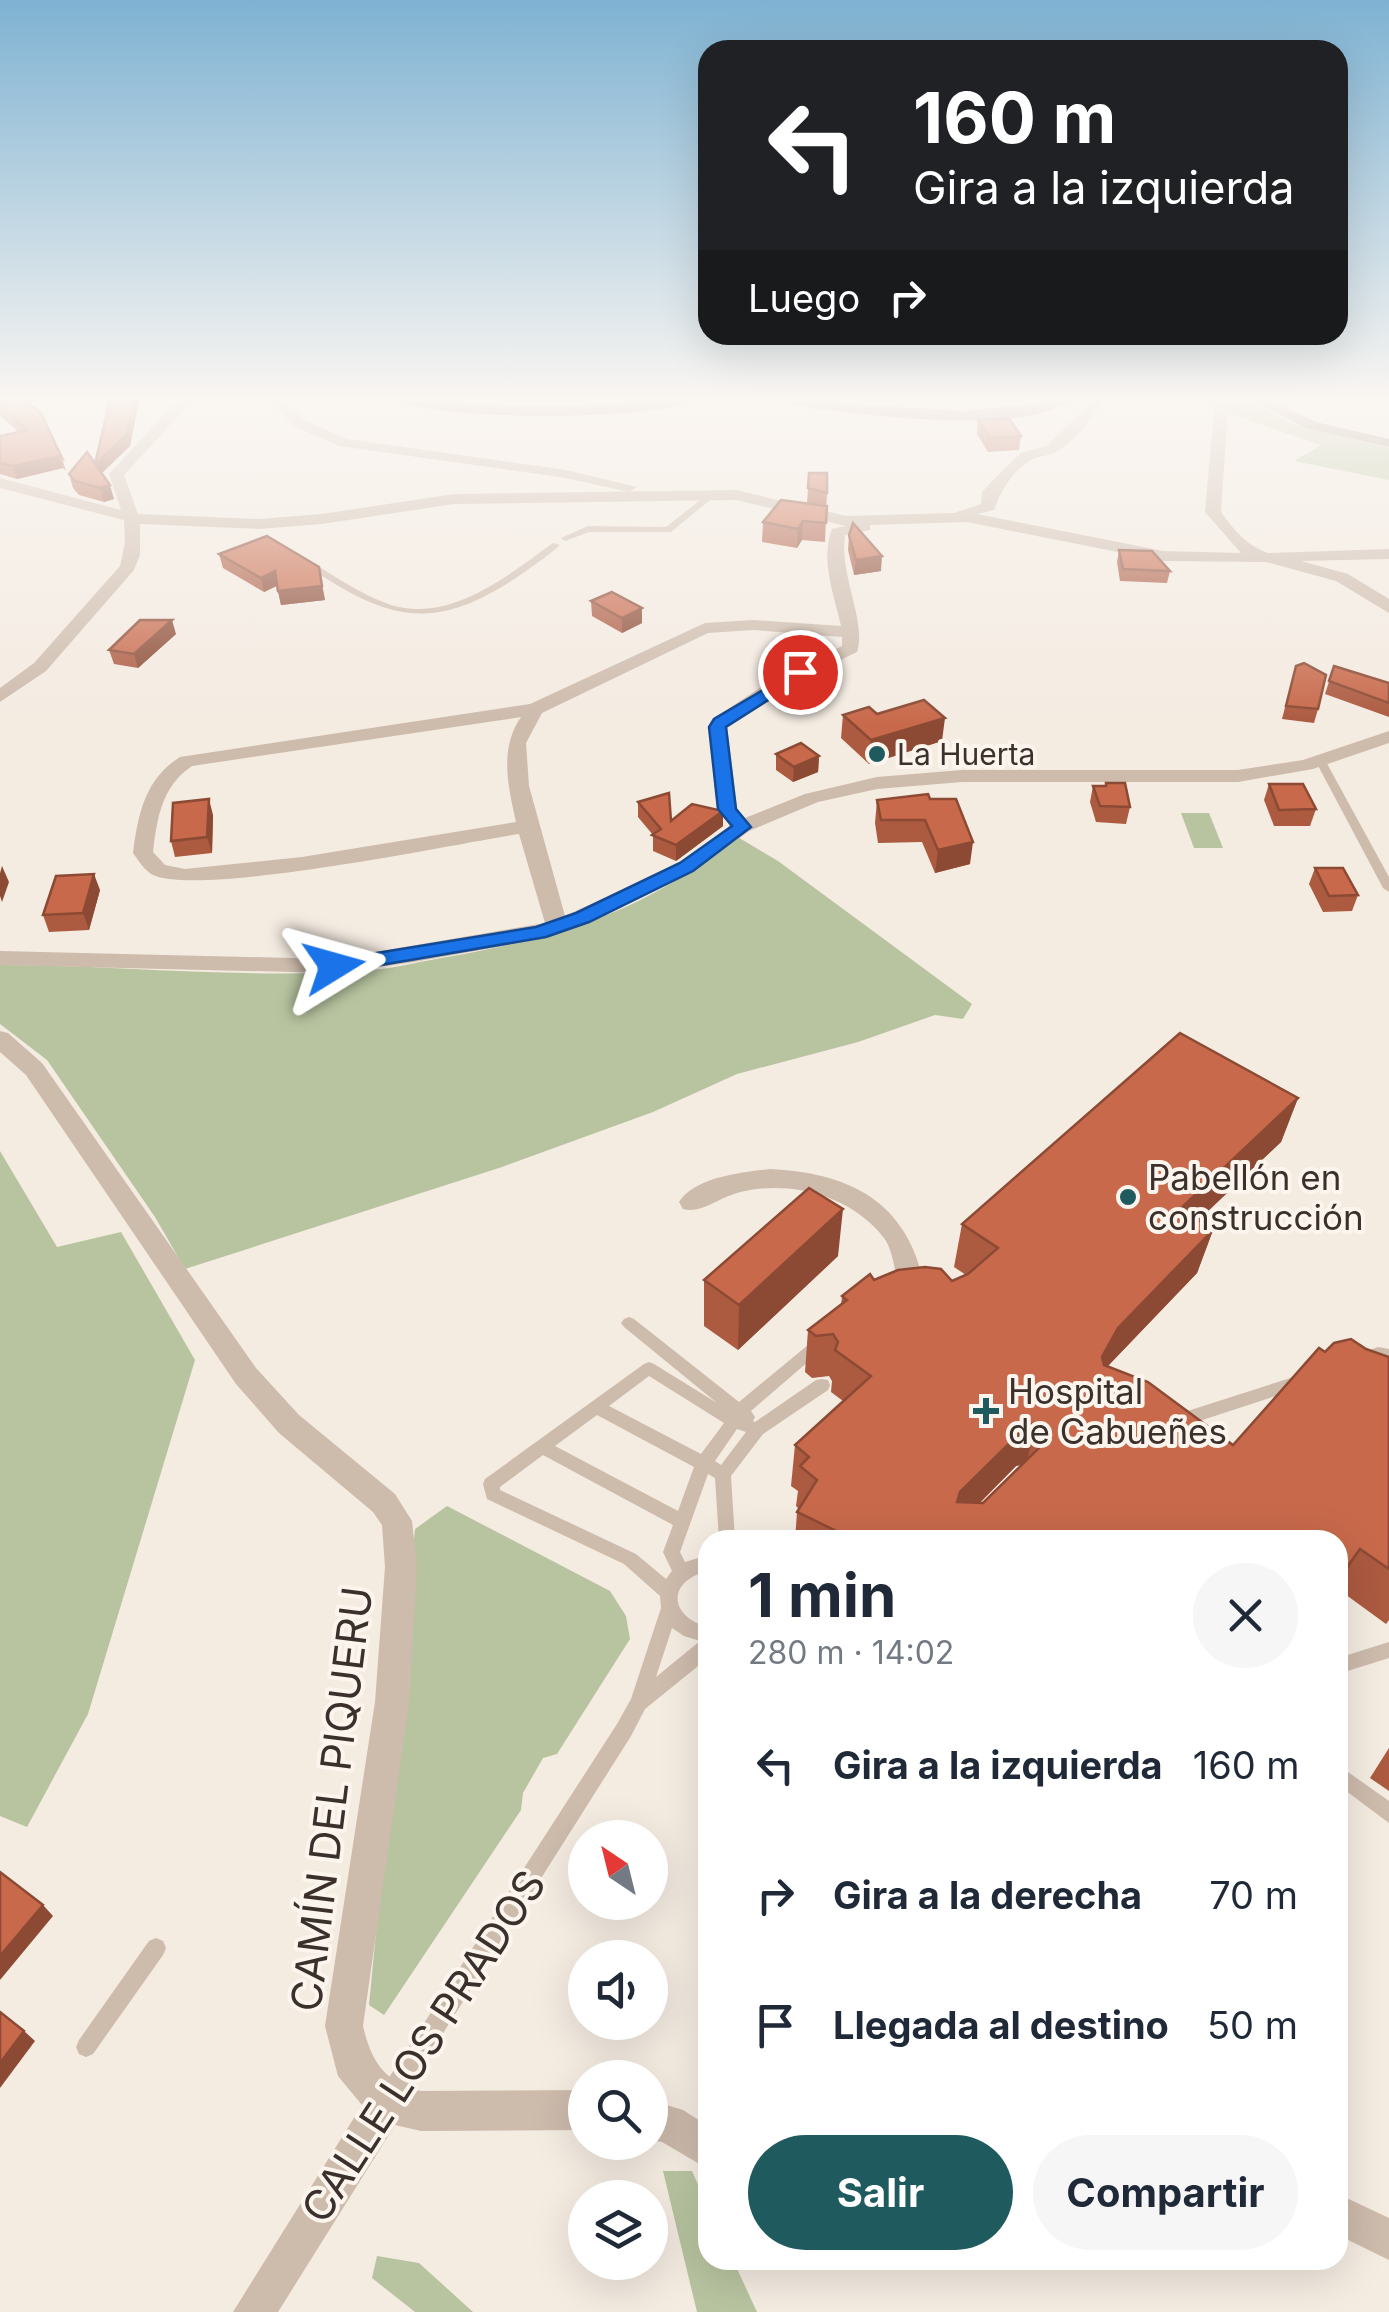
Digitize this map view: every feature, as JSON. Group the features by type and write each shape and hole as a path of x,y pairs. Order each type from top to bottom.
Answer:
{"street":[{"path":"90,508 132,520 263,530 395,508"},
{"path":"0,698 40,667 128,567 134,546 130,508"},
{"path":"789,508 834,519 888,521 966,516 1094,546 1164,556 1389,554"},
{"path":"938,518 989,508"},
{"path":"1213,508 1241,545 1338,576 1377,594 1389,608"},
{"path":"742,827 728,809 718,727 722,719 779,683 844,654 852,642 834,576 838,532 888,521"},
{"path":"528,826 302,863 186,875 158,870 144,854 156,789 173,768 187,761 535,709 706,628 738,624 848,632"},
{"path":"535,709 517,740 528,826 557,926"},
{"path":"0,958 334,966 539,933 687,867 742,827 812,798 877,783 962,776 1238,776 1320,760 1389,736"},
{"name":"CAMÍN DEL PIQUERU","path":"0,1040 34,1069 246,1376 289,1424 384,1503 397,1521 401,1567 392,1702 344,2026 352,2062 386,2103"},
{"path":"692,1202 714,1188 740,1180 793,1179 824,1186 864,1206 894,1233 906,1258 908,1286"},
{"path":"386,2103 420,2111 568,2110"},
{"name":"CALLE LOS PRADOS","path":"254,2312 386,2103"},
{"path":"668,2124 698,2143"},
{"path":"1348,2219 1389,2240"}],"lane":[{"path":"287,552 394,609 424,611 475,598 561,541 588,529 668,530 696,508"},
{"path":"1320,760 1389,888"},
{"path":"629,1323 757,1429"},
{"path":"698,1566 681,1572 671,1552 704,1465 738,1415 830,1334"},
{"path":"1343,1366 1378,1353 1389,1355"},
{"path":"698,1633 684,1628 669,1601 630,1559 493,1494 491,1484 649,1368 738,1415"},
{"path":"1166,1420 1202,1416 1326,1372"},
{"path":"726,1530 723,1474 757,1429 822,1386"},
{"path":"597,1406 723,1474"},
{"path":"542,1446 681,1521"},
{"name":"CALLE LOS PRADOS","path":"386,2103 624,1730 638,1703 681,1572"},
{"path":"1348,1663 1389,1650"},
{"path":"638,1703 698,1654"},
{"path":"1348,1781 1389,1812"},
{"path":"86,2047 156,1948"}],"green space":[{"path":"1181,813 1209,813 1223,848 1194,848"},
{"path":"736,836 778,861 972,1004 963,1019 935,1015 858,1042 737,1074 653,1112 502,1167 185,1269 155,1217 47,1060 0,1024 0,965 233,973 326,973 400,966 527,940 600,918 669,884"},
{"path":"0,1151 57,1247 121,1232 195,1360 88,1714 27,1827 0,1816"},
{"path":"447,1506 610,1591 626,1616 630,1639 557,1754 543,1758 523,1793 521,1810 384,2015 369,2005 415,1529"},
{"path":"663,2171 692,2171 698,2185 698,2270 738,2270 757,2312 697,2312"},
{"path":"377,2256 419,2263 473,2312 415,2312 372,2278"}],"building":[{"path":"775,508 827,508 826,523 803,521 798,529 763,522"},
{"path":"853,523 882,556 856,560 849,535"},
{"path":"267,536 319,567 322,586 278,591 275,571 261,578 219,554"},
{"path":"1119,550 1152,551 1170,571 1123,569"},
{"path":"612,592 642,608 622,618 591,601"},
{"path":"140,620 172,620 134,654 109,650"},
{"path":"1304,663 1326,675 1318,709 1286,706 1296,666"},
{"path":"1334,666 1389,683 1389,703 1329,681"},
{"path":"924,700 945,718 871,740 843,715 869,707 877,714"},
{"path":"801,743 819,756 794,767 776,754"},
{"path":"1125,783 1130,807 1100,806 1093,786"},
{"path":"1269,784 1303,784 1316,809 1279,810"},
{"path":"669,793 671,821 692,804 723,811 676,845 652,835 661,829 638,802"},
{"path":"928,794 930,799 956,799 973,842 938,850 925,820 881,820 877,800"},
{"path":"209,799 207,837 171,841 173,803"},
{"path":"1315,868 1343,868 1358,895 1329,896"},
{"path":"94,874 83,913 43,915 56,876"},
{"path":"1180,1033 1298,1098 1181,1208 1213,1230 1118,1328 1102,1357 1104,1365 1148,1382 1233,1445 1319,1348 1325,1352 1334,1343 1351,1339 1389,1357 1389,1569 1360,1549 1348,1566 1348,1530 834,1530 797,1512 817,1480 800,1466 809,1457 795,1445 871,1376 835,1350 838,1342 833,1334 816,1336 808,1330 847,1300 842,1296 870,1274 874,1280 898,1270 925,1267 941,1269 952,1281 968,1274 998,1248 962,1224","holes":["1038,1422 1046,1427 1046,1441 983,1503 957,1502 960,1492 1028,1425"]},
{"path":"809,1188 843,1209 739,1305 704,1280"},
{"path":"0,1872 43,1905 0,1956"},
{"path":"0,2012 24,2031 0,2063"}],"place":[{"name":"La Huerta","path":"877,754"},
{"name":"Pabellón en construcción","path":"1128,1197"},
{"name":"Hospital de Cabueñes","path":"986,1411"}],"route":[{"path":"334,966 539,933 687,867 742,827 728,809 718,727 722,719 800,672"}]}
